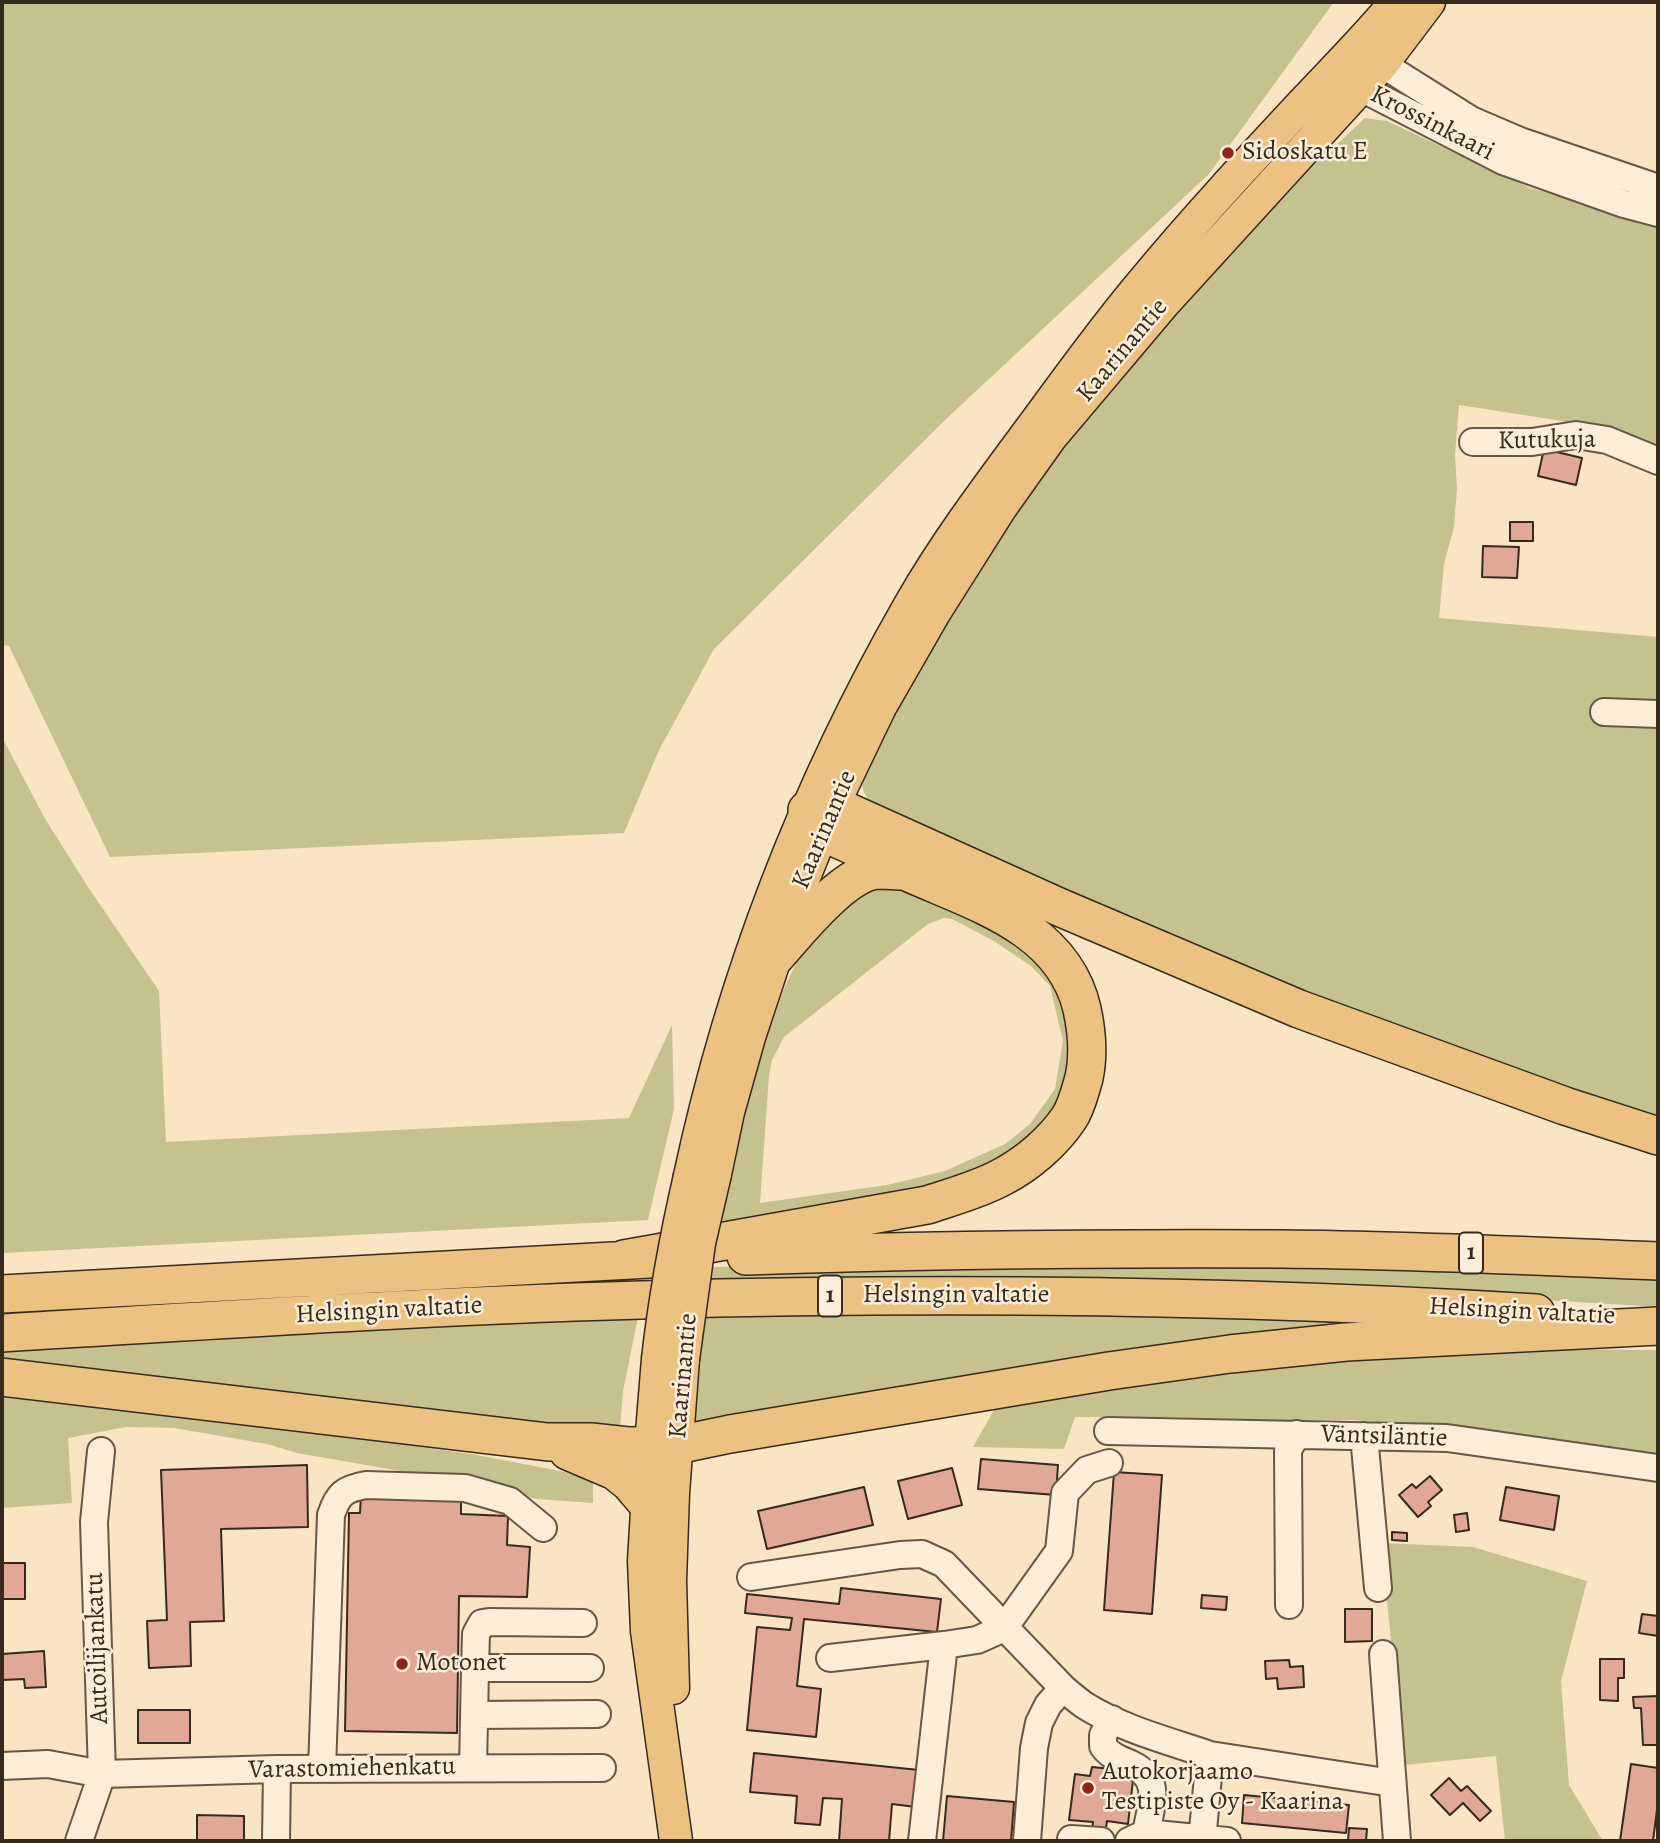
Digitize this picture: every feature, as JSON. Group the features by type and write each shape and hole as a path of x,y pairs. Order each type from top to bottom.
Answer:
{"highway":[{"path":"624,1259 926,1205 1002,1177 1040,1151 1070,1117 1079,1096 1087,1054 1083,1014 1071,977 1058,957 1042,942 994,910 905,871 821,815"},
{"path":"821,815 1059,906 1299,1009 1565,1106 1658,1136"},
{"path":"776,956 838,890 875,870 905,871"},
{"name":"Helsingin valtatie","path":"2,1294 624,1259 851,1252 1283,1249 1658,1261"},
{"name":"Helsingin valtatie","path":"2,1334 435,1308 841,1296 1083,1295 1282,1300 1658,1320"},
{"path":"2,1377 548,1442 664,1445 1230,1354 1346,1342 1658,1326"},
{"path":"548,1442 615,1471 630,1483 647,1503"}],"main road":[{"name":"Kaarinantie","path":"702,1175 728,1112 749,1037 858,699 912,602 981,495 1085,353 1240,171 1396,2"},
{"name":"Kaarinantie","path":"676,1840 647,1631 644,1561 647,1503 664,1445 670,1359 699,1243 704,1109 731,1015 764,916 934,613 1001,507 1050,438 1164,303 1382,64 1429,2"},
{"name":"Kaarinantie","path":"664,1445 673,1493 670,1581 676,1840"}],"street":[{"name":"Krossinkaari","path":"1349,55 1382,64 1471,120 1520,141 1658,188"},
{"name":"Krossinkaari","path":"1349,55 1361,88 1503,161 1624,204 1658,213"},
{"name":"Kutukuja","path":"1474,442 1532,442 1576,435 1607,440 1658,461"},
{"path":"1604,712 1658,715"},
{"name":"Väntsiläntie","path":"1108,1431 1447,1438 1658,1468"},
{"path":"1289,1605 1288,1450 1297,1434"},
{"path":"1364,1436 1378,1588"},
{"name":"Autoilijankatu","path":"79,1841 102,1773 94,1522 101,1451"},
{"path":"830,1658 976,1640 1003,1628 1059,1552 1065,1493 1087,1470 1108,1463"},
{"path":"322,1769 331,1515 337,1499 350,1488 366,1485 465,1488 510,1501 543,1528"},
{"path":"751,1577 922,1554 944,1564 1063,1688 1085,1705 1112,1719 1210,1755 1392,1783"},
{"path":"473,1768 476,1634 482,1623 583,1623"},
{"path":"922,1841 944,1645"},
{"path":"1383,1654 1397,1841"},
{"path":"475,1668 590,1668"},
{"path":"1027,1841 1034,1748 1039,1723 1048,1705 1063,1688"},
{"path":"475,1715 597,1714"},
{"path":"1112,1719 1103,1735 1103,1746 1110,1755 1139,1768 1150,1779 1153,1791 1137,1837 1211,1840 1210,1755"},
{"name":"Varastomiehenkatu","path":"2,1766 48,1764 102,1773 277,1769 602,1768"},
{"path":"276,1841 277,1769"},
{"path":"1071,1839 1101,1841"}],"shaded area":[{"path":"2,2 1334,2 1208,175 945,420 714,649 658,752 624,833 110,857 9,646 2,645"},
{"path":"1365,118 1387,121 1530,188 1658,225 1658,451 1621,430 1459,405 1454,527 1444,564 1439,618 1658,637 1658,1122 1361,1019 875,807 862,787 863,774 873,752 964,588 1051,456 1319,146 1329,152"},
{"path":"2,737 44,817 159,991 166,1142 629,1118 672,1025 674,1109 648,1220 2,1253"},
{"path":"880,883 923,888 1035,953 1071,1005 1071,1088 1026,1148 961,1181 852,1209 721,1221 729,1153 756,1068 785,986 804,947 820,924","holes":["944,918 952,919 994,941 1031,966 1050,986 1063,1041 1055,1089 1030,1124 1005,1144 945,1171 887,1185 760,1203 769,1076 772,1060 784,1037 928,924"]},
{"path":"1279,1264 1658,1275 1658,1307 1207,1286 711,1280 713,1267"},
{"path":"1038,1313 1422,1324 693,1426 705,1315"},
{"path":"638,1317 623,1391 619,1438 2,1369 2,1352"},
{"path":"1389,1348 1658,1350 1658,1455 1483,1430 1352,1420 1277,1421 1166,1417 1075,1417 1064,1449 973,1447 998,1403"},
{"path":"2,1387 477,1455 565,1472 593,1482 593,1503 537,1499 424,1475 297,1453 267,1444 174,1428 126,1427 68,1438 72,1503 2,1508"},
{"path":"1381,1543 1473,1547 1587,1581 1561,1681 1569,1785 1603,1841 1505,1841 1496,1756 1404,1765"}],"building":[{"path":"1544,449 1582,458 1576,485 1538,476"},
{"path":"1510,522 1533,522 1533,541 1510,541"},
{"path":"1483,546 1519,547 1517,578 1482,577"},
{"path":"981,1459 1058,1465 1056,1495 978,1489"},
{"path":"307,1465 308,1527 221,1529 224,1621 190,1622 191,1666 149,1668 147,1621 167,1620 161,1470"},
{"path":"952,1468 962,1505 908,1519 898,1481"},
{"path":"1114,1472 1162,1475 1152,1614 1104,1610"},
{"path":"1430,1476 1442,1490 1428,1502 1431,1506 1418,1517 1399,1495 1412,1484 1416,1488"},
{"path":"864,1487 873,1525 767,1549 758,1511"},
{"path":"1506,1487 1559,1496 1554,1530 1500,1520"},
{"name":"Motonet","path":"361,1495 461,1497 461,1514 508,1516 507,1545 530,1547 527,1597 459,1596 457,1733 345,1731 349,1513 360,1513"},
{"path":"1467,1513 1469,1530 1456,1532 1454,1515"},
{"path":"1392,1532 1407,1533 1407,1541 1392,1540"},
{"path":"2,1563 25,1563 25,1599 2,1599"},
{"path":"841,1588 941,1599 937,1632 804,1619 797,1686 821,1689 816,1737 747,1730 757,1627 790,1630 792,1618 745,1613 747,1594 839,1604"},
{"path":"1202,1595 1227,1597 1226,1610 1201,1608"},
{"path":"1345,1609 1372,1609 1372,1641 1345,1642"},
{"path":"1642,1614 1658,1616 1658,1636 1639,1633"},
{"path":"44,1651 46,1687 25,1688 24,1679 2,1680 2,1654"},
{"path":"1600,1659 1624,1659 1624,1678 1618,1678 1618,1701 1600,1700"},
{"path":"1289,1660 1290,1667 1303,1666 1304,1687 1278,1689 1277,1678 1266,1679 1265,1661"},
{"path":"1658,1696 1658,1745 1643,1745 1641,1708 1634,1708 1633,1697"},
{"path":"138,1710 190,1710 190,1743 138,1743"},
{"path":"754,1753 919,1770 916,1807 892,1804 889,1841 839,1841 842,1799 823,1798 820,1825 795,1823 797,1796 750,1792"},
{"path":"1631,1764 1658,1768 1658,1802 1653,1841 1620,1841"},
{"path":"1092,1767 1112,1769 1111,1778 1133,1780 1128,1824 1107,1821 1105,1834 1092,1832 1093,1822 1069,1820 1075,1774 1090,1776"},
{"path":"1449,1778 1461,1791 1467,1786 1491,1811 1480,1821 1463,1803 1450,1815 1431,1795"},
{"path":"1244,1795 1349,1805 1346,1833 1242,1823"},
{"path":"947,1796 1014,1802 1011,1841 943,1841"},
{"path":"197,1815 244,1816 244,1841 197,1841"},
{"path":"1349,1828 1367,1829 1366,1841 1348,1841"}],"place":[{"name":"Sidoskatu E","path":"1228,153"},
{"name":"Motonet","path":"402,1664"},
{"name":"Autokorjaamo Testipiste Oy - Kaarina","path":"1088,1788"}]}
